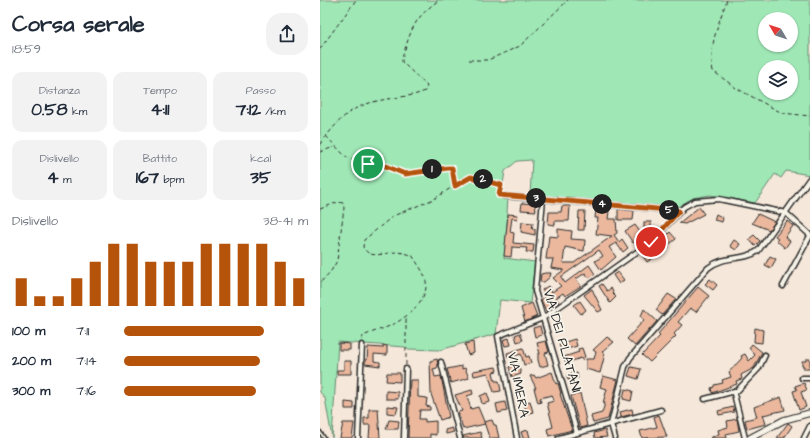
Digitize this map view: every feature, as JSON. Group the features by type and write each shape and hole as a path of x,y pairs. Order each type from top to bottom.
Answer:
{"street":[{"path":"615,438 611,424 626,367 639,347 708,268 717,261 748,256 758,251 810,178"},
{"path":"504,196 679,211"},
{"name":"VIA DEI PLATANI","path":"543,199 534,286 578,433"},
{"path":"543,318 651,242 679,211 695,201 713,199 786,213 810,235 783,286"},
{"name":"VIA IMERA","path":"517,438 498,336 543,318"},
{"path":"358,438 362,345"},
{"path":"705,399 735,391 759,368 764,355"},
{"path":"441,362 460,438"},
{"path":"404,438 406,369"},
{"path":"802,378 810,378"},
{"path":"735,391 734,394 745,438"},
{"path":"559,438 662,410"},
{"path":"750,438 784,420 810,413"},
{"path":"804,438 810,426"}],"lane":[{"path":"320,432 324,438"}],"path":[{"path":"320,49 356,0"},
{"path":"320,144 341,117 353,108 394,98 415,96 425,91 427,86 424,81 402,62 402,58 414,24 421,15 439,0"},
{"path":"469,60 488,60 520,46 568,0"},
{"path":"727,0 717,28 711,59 713,71 736,88 782,112 810,116"},
{"path":"326,136 334,146 354,161 368,164 378,163 405,174 452,168 455,186"},
{"path":"320,152 334,146"},
{"path":"362,345 363,336 392,325 406,315 423,297 426,291 425,278 412,255 396,252 373,255 365,251 363,246 364,240 393,216 434,200 466,178 479,178 499,183 501,185 499,195 504,196"},
{"path":"320,209 338,202 343,204 344,208 337,261 331,271 320,283"},
{"path":"406,315 406,369"}],"green space":[{"path":"320,0 810,0 810,175 786,171 781,178 775,174 755,203 710,195 693,198 676,208 530,196 532,160 517,161 505,171 501,197 508,198 504,258 535,262 530,303 500,300 496,334 440,350 408,349 405,347 338,342 332,438 325,398 320,392"}],"building":[{"path":"522,203 535,204 536,211 521,210"},
{"path":"562,206 570,206 569,221 555,221 555,225 548,224 549,212 561,212"},
{"path":"699,207 704,214 685,224 679,223"},
{"path":"618,209 634,211 633,220 618,220"},
{"path":"596,210 609,211 608,219 616,219 617,233 614,235 619,242 622,239 628,248 623,252 616,243 609,247 616,257 601,270 595,261 603,256 599,250 561,277 565,283 589,265 595,274 589,278 585,273 576,279 581,286 565,296 563,293 556,298 559,302 546,311 541,300 546,296 542,290 548,286 552,292 561,286 553,278 564,270 551,268 553,259 546,259 549,236 558,237 558,229 572,231 571,239 585,240 584,251 565,247 563,263 574,263 612,236 596,234 598,218 595,218"},
{"path":"579,211 585,211 584,230 578,230"},
{"path":"508,214 518,215 517,219 512,218 510,232 514,233 513,243 534,245 533,252 526,252 527,248 512,247 511,257 504,256"},
{"path":"716,214 723,218 722,222 714,220"},
{"path":"758,214 775,222 769,230 752,223"},
{"path":"787,221 793,226 785,237 790,241 785,248 776,240 778,238 775,236"},
{"path":"522,222 533,223 532,229 535,229 535,235 521,232"},
{"path":"644,222 651,222 651,228 644,228"},
{"path":"635,225 643,236 633,243 625,231"},
{"path":"670,232 676,239 667,246 669,248 647,262 642,255 658,244"},
{"path":"754,235 760,241 755,246 749,239"},
{"path":"734,240 740,244 736,250 730,246"},
{"path":"770,256 776,259 771,268 765,265"},
{"path":"618,272 624,280 619,284 613,275"},
{"path":"551,273 550,277 544,282 540,282 541,274"},
{"path":"710,279 717,285 713,290 705,284"},
{"path":"602,284 607,291 611,288 612,293 616,297 610,303 599,286"},
{"path":"698,287 709,296 696,312 690,308 678,322 682,325 674,334 676,336 650,362 642,355 660,336 658,334"},
{"path":"592,289 602,310 598,312 584,295"},
{"path":"668,294 676,299 662,315 656,310"},
{"path":"580,301 586,310 581,314 574,305"},
{"path":"532,303 537,316 525,322 521,308"},
{"path":"644,309 657,321 635,346 627,339 644,320 641,316"},
{"path":"540,326 542,335 535,337 533,328"},
{"path":"755,328 763,330 762,343 754,342"},
{"path":"520,333 523,340 517,342 515,335"},
{"path":"607,337 614,342 602,352 605,354 600,373 586,369 586,359 594,359 596,352 593,350"},
{"path":"509,338 511,345 505,346 503,340"},
{"path":"575,339 577,346 561,351 559,344"},
{"path":"546,341 549,352 545,353 548,365 540,367 538,354 540,354 537,343"},
{"path":"473,342 474,353 468,355 465,344"},
{"path":"339,343 350,344 350,350 339,350"},
{"path":"752,344 762,352 754,368 741,375 742,379 736,381 737,384 712,393 711,388 714,387 714,385 723,383 722,380 731,377 729,372 742,358 741,356 745,354 749,361 755,355 749,348"},
{"path":"383,345 387,346 387,355 374,354 374,361 380,362 380,366 365,364 365,360 367,360 368,347 383,348"},
{"path":"523,348 526,357 529,356 531,363 524,365 521,354 508,358 507,353"},
{"path":"582,348 585,357 582,360 581,358 566,363 564,357 579,352 578,349"},
{"path":"437,359 438,366 437,368 433,369 435,377 441,376 449,417 440,420 431,394 430,361"},
{"path":"806,359 810,359 810,369 804,369 804,366 802,366 802,361 806,361"},
{"path":"344,361 351,361 351,374 337,374 337,370 344,370"},
{"path":"518,364 521,374 512,377 509,367"},
{"path":"462,366 462,369 465,368 469,378 451,383 447,369"},
{"path":"496,367 497,371 493,372 495,381 499,381 501,391 494,392 488,373 474,376 473,371"},
{"path":"631,367 641,369 638,379 628,376"},
{"path":"552,372 556,384 558,383 560,394 572,430 549,436 547,429 553,427 547,403 554,401 552,395 540,398 541,402 538,403 534,388 536,388 530,376 534,375 536,378"},
{"path":"387,373 400,373 400,382 386,381"},
{"path":"577,373 578,378 568,380 567,375"},
{"path":"603,376 618,380 608,419 593,423 591,416 602,413 605,403 603,403 607,389 600,387"},
{"path":"410,380 418,380 418,397 427,398 426,406 430,407 430,410 420,410 419,419 425,419 425,422 436,421 436,435 430,434 430,438 408,438"},
{"path":"804,383 807,390 801,392 806,407 799,410 793,391 797,390 795,386"},
{"path":"625,389 633,391 631,401 623,399"},
{"path":"472,390 473,394 467,396 471,409 478,407 485,424 463,429 458,412 462,411 455,395"},
{"path":"386,391 398,392 398,399 386,399"},
{"path":"487,393 490,402 482,404 480,396"},
{"path":"580,393 587,426 580,428 571,396"},
{"path":"781,397 785,410 763,415 766,424 747,429 745,420 757,417 754,407"},
{"path":"530,401 533,412 527,414 524,403"},
{"path":"345,402 354,403 354,409 345,409"},
{"path":"505,402 507,411 498,413 496,404"},
{"path":"387,406 398,407 396,414 387,413"},
{"path":"733,407 734,412 719,415 718,411"},
{"path":"369,409 378,409 380,438 369,438 370,425 364,425 364,418 369,418"},
{"path":"632,409 633,414 621,417 620,412"},
{"path":"659,415 667,437 642,438 640,431 657,427 654,417"},
{"path":"737,419 739,431 726,434 727,438 710,438 719,434 718,430 728,427 727,421"},
{"path":"389,420 399,421 398,429 386,429"},
{"path":"492,420 494,425 496,425 499,438 490,438 488,434 484,422"},
{"path":"343,423 354,423 352,438 340,438"},
{"path":"788,423 792,426 784,438 777,438"},
{"path":"452,428 454,432 446,434 445,430"},
{"path":"528,430 530,438 523,438 521,432"},
{"path":"605,430 607,437 595,438 594,433"},
{"path":"480,432 482,438 463,438 463,436"}],"route":[{"path":"368,164 383,164 387,168 405,174 452,168 455,186 466,178 479,178 499,183 501,185 499,195 679,211 651,242"}]}
